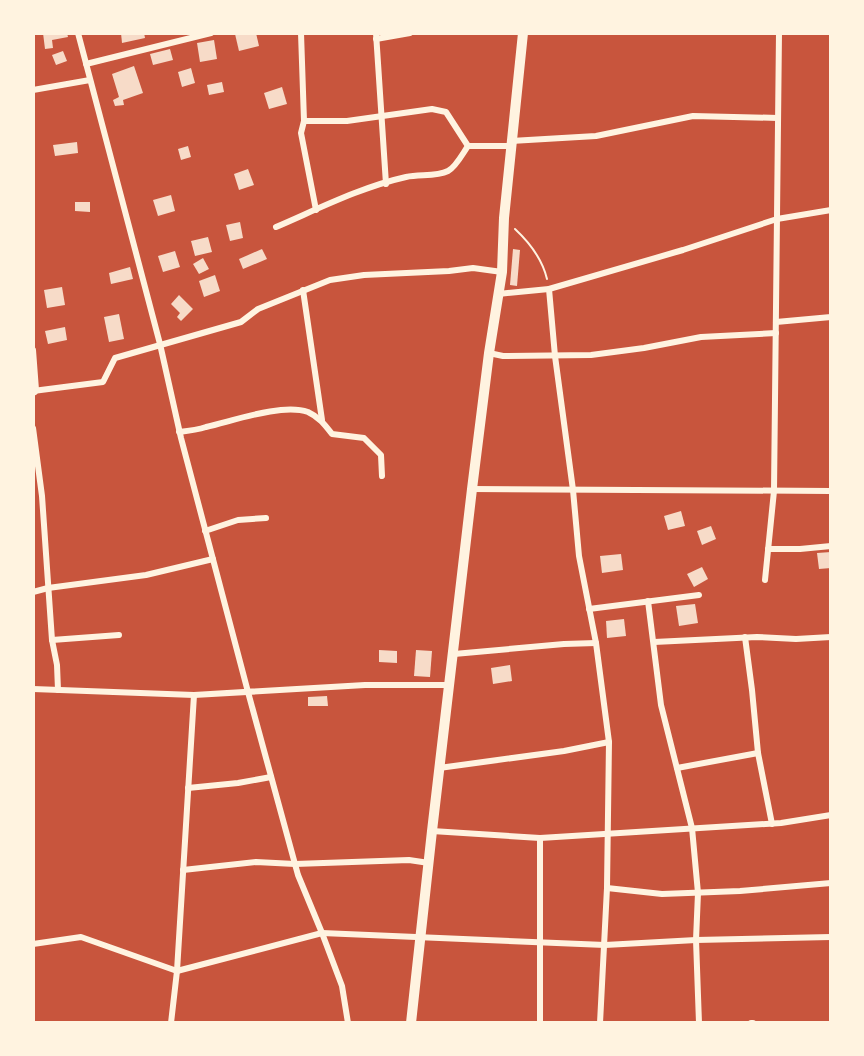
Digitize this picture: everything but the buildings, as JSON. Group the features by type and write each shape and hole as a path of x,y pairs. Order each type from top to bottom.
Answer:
{"highway":[{"path":"411,1023 472,489 502,272 504,218 523,33"}],"street":[{"path":"78,33 160,344 179,432 271,777 295,864 342,986 348,1023"},
{"path":"86,64 211,33"},
{"path":"301,33 304,121 301,133 316,210"},
{"path":"386,184 376,36 410,33"},
{"path":"765,580 774,491 779,33"},
{"path":"33,90 90,80"},
{"path":"304,121 346,121 432,109 446,112 468,146"},
{"path":"468,146 596,136 692,116 778,118"},
{"path":"276,227 407,177 451,170 468,146"},
{"path":"498,294 549,289 777,219 831,210"},
{"path":"33,350 34,392 103,382 115,358 241,322 258,309 330,280 364,275 473,268 502,272"},
{"path":"549,289 579,556 596,643 609,742 609,833 600,1023"},
{"path":"303,290 322,420"},
{"path":"776,322 831,317"},
{"path":"489,353 503,356 591,355 701,337 776,333"},
{"path":"179,432 285,410 307,412 322,420 332,434 364,438 381,455 382,475"},
{"path":"33,428 58,690"},
{"path":"472,489 831,491"},
{"path":"33,514 43,512"},
{"path":"205,531 238,520 267,518"},
{"path":"768,549 831,547"},
{"path":"33,592 146,575 213,559"},
{"path":"590,609 699,595"},
{"path":"648,601 661,705 692,828 698,893 696,940 699,1023"},
{"path":"52,640 119,635"},
{"path":"654,642 745,637 831,637"},
{"path":"745,637 758,753 772,824"},
{"path":"454,654 596,643"},
{"path":"33,689 194,695 365,685 449,685"},
{"path":"172,1023 194,695"},
{"path":"439,768 609,742"},
{"path":"677,768 758,753"},
{"path":"188,788 271,777"},
{"path":"432,831 540,838 772,824 831,815"},
{"path":"540,838 540,1023"},
{"path":"183,870 256,862 295,864 409,860 429,863"},
{"path":"607,888 662,894 831,883"},
{"path":"33,944 82,937 177,971 322,933 605,946 696,940 831,937"}],"path":[{"path":"504,218 533,247 545,272 549,289"}]}
